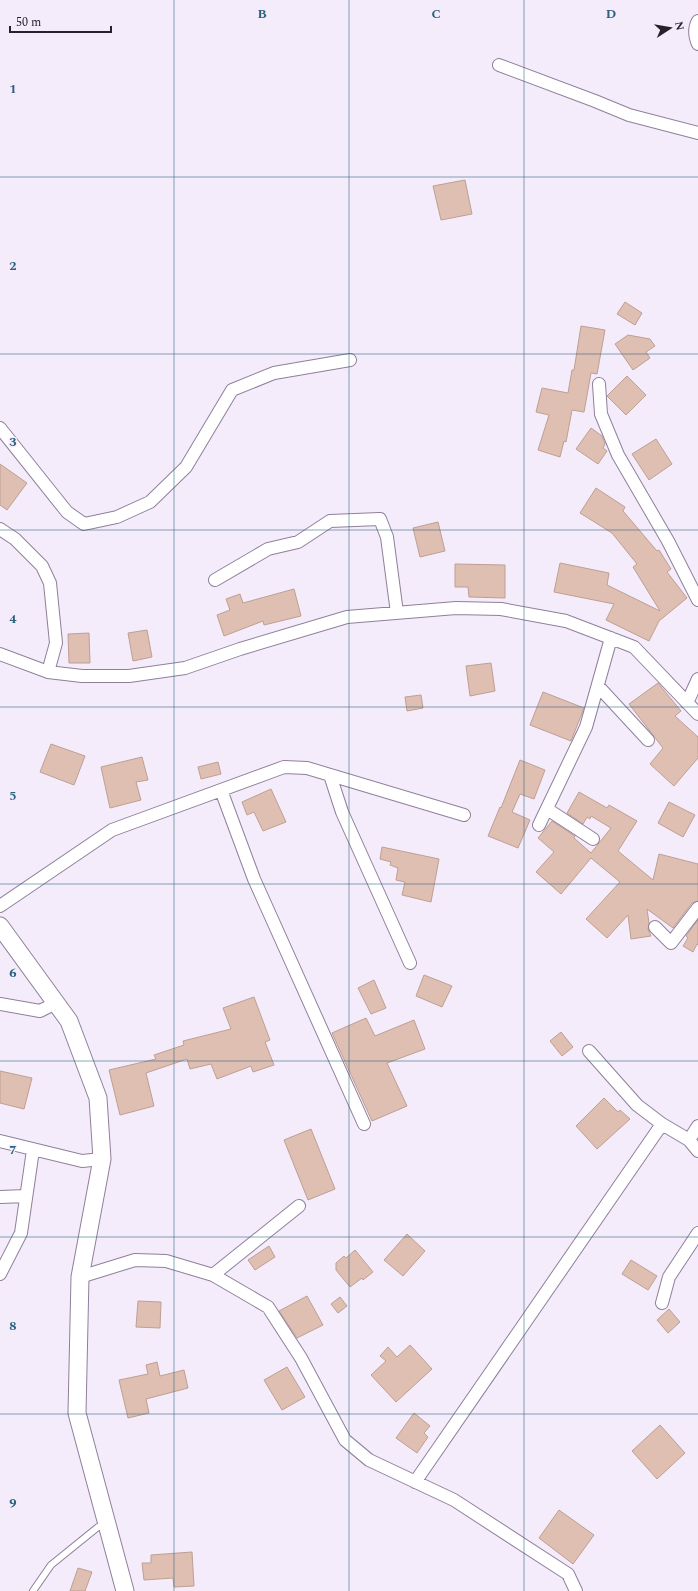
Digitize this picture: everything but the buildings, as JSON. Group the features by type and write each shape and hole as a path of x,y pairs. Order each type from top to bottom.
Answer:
{"street":[{"path":"698,21 696,23 695,38 698,44"},
{"path":"499,65 629,115 698,134"},
{"path":"0,428 67,512 84,524 117,517 150,502 186,467 232,390 274,373 350,360"},
{"path":"599,384 602,414 618,455 668,541 698,600"},
{"path":"215,580 268,549 298,542 330,521 380,519 387,537 397,613"},
{"path":"0,529 15,540 42,566 50,583 56,642 48,672"},
{"path":"0,654 48,672 82,676 129,676 185,668 240,649 347,617 456,608 501,609 566,622 634,647 698,714"},
{"path":"539,825 586,727 611,638"},
{"path":"687,702 698,679"},
{"path":"598,686 648,740"},
{"path":"0,906 112,830 284,767 307,768 464,815"},
{"path":"330,775 342,812 410,963"},
{"path":"221,790 254,879 364,1124"},
{"path":"547,809 593,839"},
{"path":"655,928 671,944 698,908"},
{"path":"0,926 69,1021 84,1066 98,1098 102,1159 80,1277 77,1413 125,1591"},
{"path":"0,1004 40,1011 56,1003"},
{"path":"589,1051 638,1105 662,1124 689,1140 698,1151"},
{"path":"415,1482 662,1124"},
{"path":"689,1140 698,1126"},
{"path":"0,1141 82,1161 102,1159"},
{"path":"0,1274 21,1233 33,1150"},
{"path":"0,1197 26,1196"},
{"path":"213,1275 299,1206"},
{"path":"662,1302 669,1277 698,1233"},
{"path":"80,1277 135,1260 166,1262 213,1275 268,1307 301,1358 345,1440 369,1460 454,1500 568,1574 576,1591"}],"lane":[{"path":"33,1591 51,1565 98,1527 107,1524"}]}
